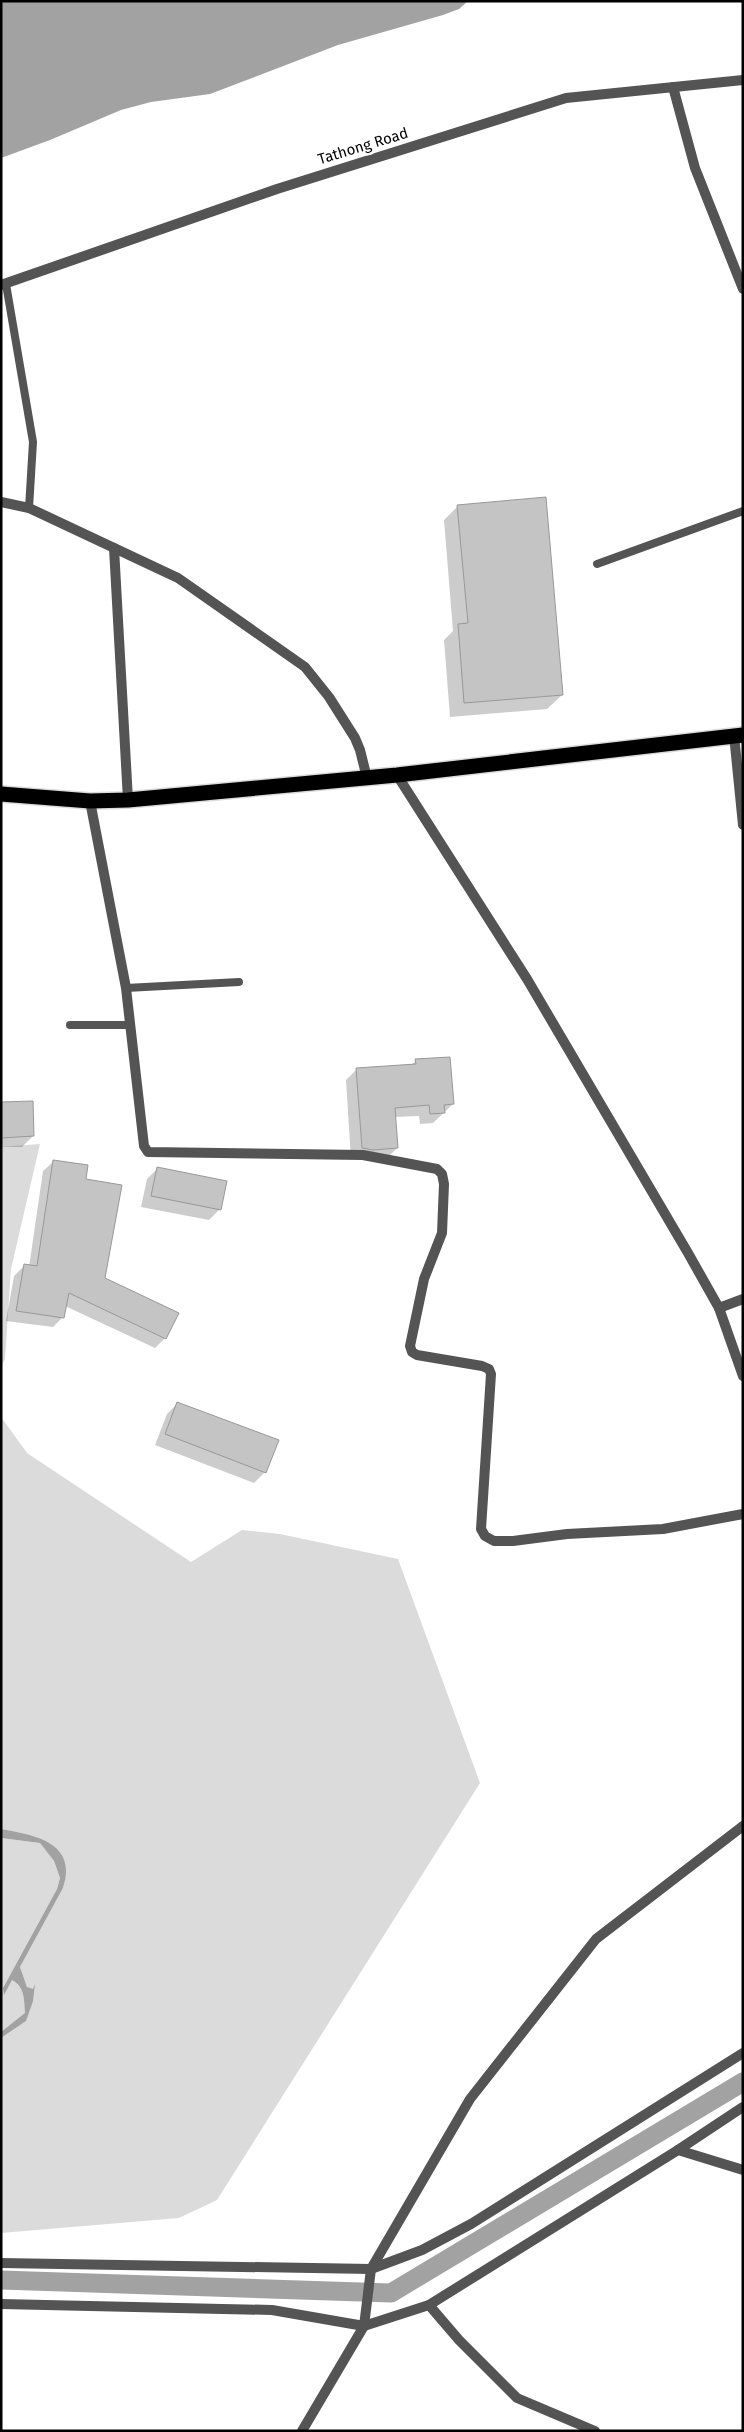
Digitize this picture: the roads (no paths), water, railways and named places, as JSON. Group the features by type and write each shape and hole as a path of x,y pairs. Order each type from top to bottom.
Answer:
{"highway":[{"path":"1,794 90,801 128,800 397,775 738,735"}],"street":[{"name":"Tathong Road","path":"4,284 277,188 566,98 743,80"},
{"path":"673,87 695,168 743,289"},
{"path":"1,502 29,508 178,578 305,667 329,697 355,738 368,778"},
{"path":"114,548 128,800"},
{"path":"738,735 743,824"},
{"path":"397,775 527,979 718,1308 743,1376"},
{"path":"90,801 126,988 144,1146 148,1152 363,1155 437,1169 442,1174 442,1232 424,1279 410,1346 412,1352 417,1355 489,1368 491,1374 481,1529 485,1536 494,1540 513,1541 566,1534 663,1529 743,1514"},
{"path":"718,1308 743,1300"},
{"path":"302,2431 364,2326 371,2269 470,2099 596,1939 743,1826"},
{"path":"1,2263 371,2269 422,2250 471,2224 743,2053"},
{"path":"1,2304 272,2310 364,2326 429,2305 678,2150 743,2107"},
{"path":"678,2150 743,2170"},
{"path":"429,2305 459,2340 517,2398 595,2431"}],"lane":[{"path":"4,284 33,442 29,508"},
{"path":"597,564 743,511"},
{"path":"126,988 239,982"},
{"path":"70,1025 131,1025"}],"waterway":[{"path":"1,2280 391,2293 743,2082"}]}
